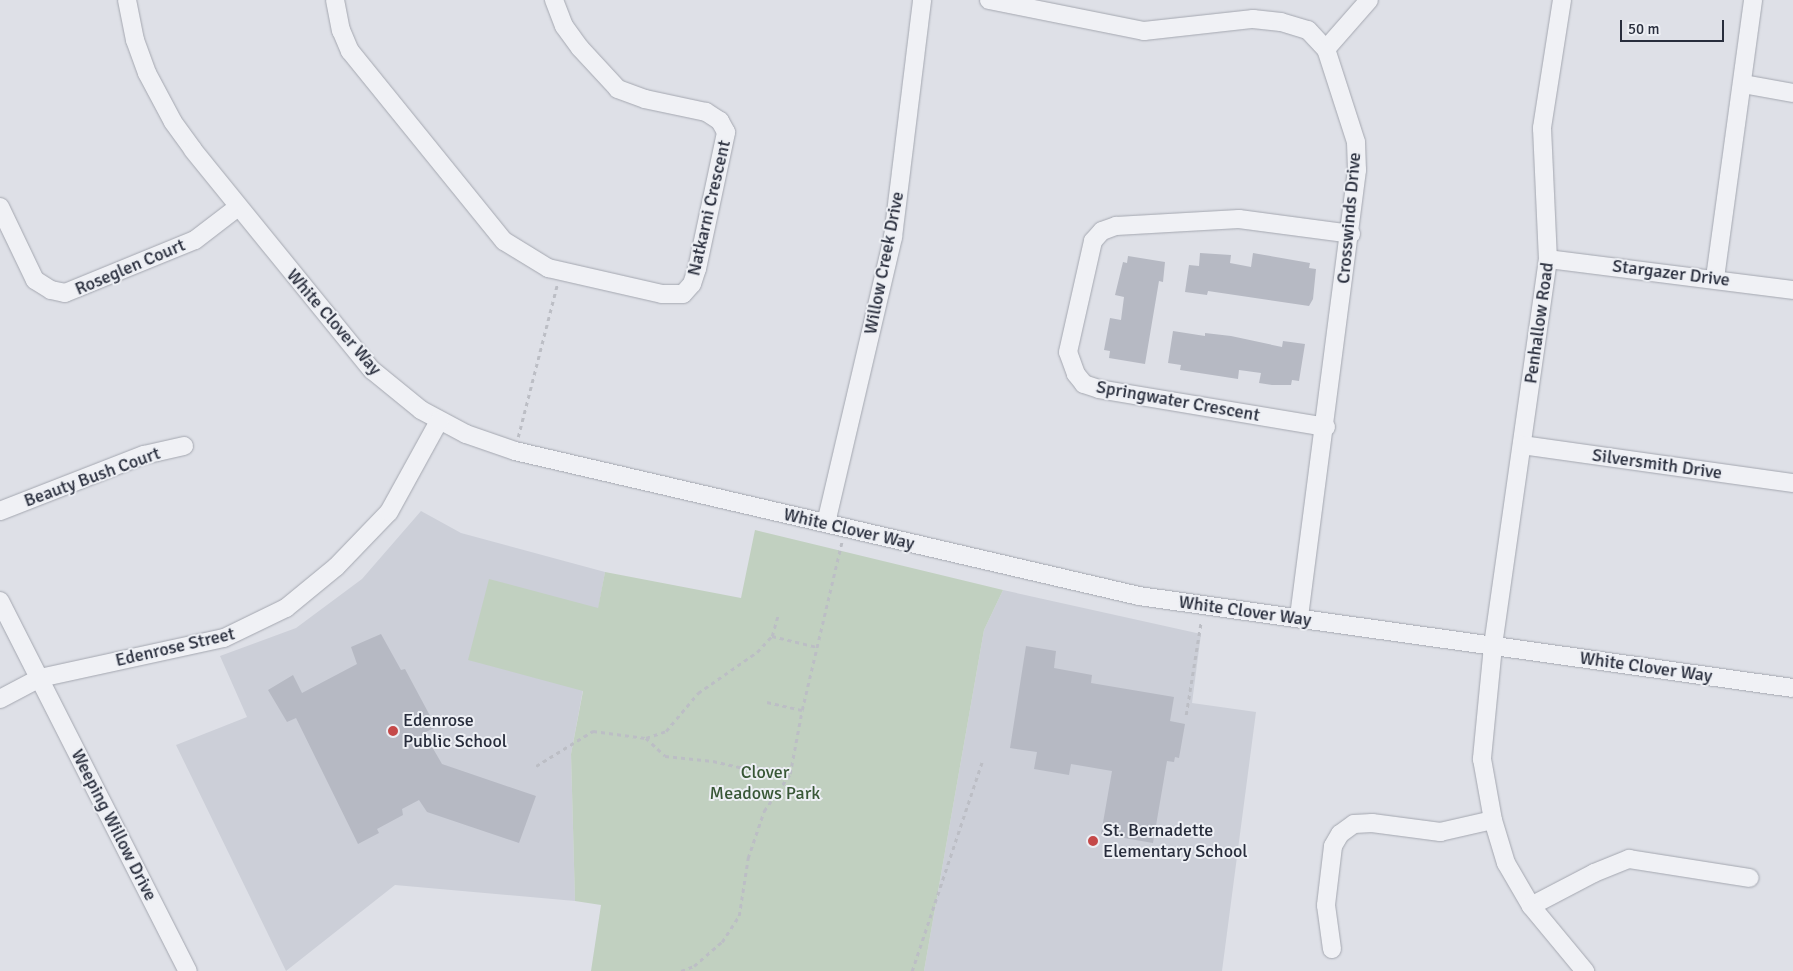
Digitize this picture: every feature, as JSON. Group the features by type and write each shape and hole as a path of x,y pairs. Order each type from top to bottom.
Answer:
{"street":[{"name":"White Clover Way","path":"127,0 138,48 164,107 238,207 372,370 421,410 439,421 515,450 1085,585 1204,605 1793,688"},
{"name":"Natkarni Crescent","path":"335,0 341,30 350,51 504,241 548,268 561,272 662,294 683,294 692,284 698,269 726,132 720,121 706,112 645,99 618,89 580,48 564,26 554,0"},
{"name":"Willow Creek Drive","path":"826,523 893,237 922,0"},
{"name":"Crosswinds Drive","path":"989,0 1144,31 1253,19 1281,22 1308,30 1326,49 1356,142 1357,170 1351,234 1299,618"},
{"path":"1326,49 1369,0"},
{"name":"Penhallow Road","path":"1562,0 1542,128 1548,259 1493,646 1482,759 1493,820 1506,863 1531,906 1585,971"},
{"path":"1715,278 1743,84 1752,0"},
{"path":"1743,84 1793,93"},
{"name":"Roseglen Court","path":"0,207 35,280 51,290 65,293 195,240 238,207"},
{"name":"Springwater Crescent","path":"1326,427 1100,389 1084,384 1076,374 1068,352 1093,241 1102,232 1116,226 1239,219 1351,234"},
{"name":"Stargazer Drive","path":"1548,259 1715,278 1793,290"},
{"name":"Edenrose Street","path":"0,699 40,678 224,638 286,608 336,567 389,512 439,421"},
{"name":"Silversmith Drive","path":"1522,445 1793,483"},
{"name":"Beauty Bush Court","path":"0,511 144,454 184,446"},
{"path":"0,601 40,678"},
{"name":"Weeping Willow Drive","path":"40,678 188,971"},
{"path":"1332,949 1326,905 1333,846 1340,834 1354,824 1372,823 1440,832 1493,820"},
{"path":"1531,906 1594,872 1629,859 1750,878"}],"path":[{"path":"515,450 561,272"},
{"path":"681,971 694,966 722,942 739,916 748,858 764,811 791,768 802,710 846,528"},
{"path":"1186,715 1204,605"},
{"path":"536,766 593,731 646,738 666,731 698,693 757,652 772,636 778,615"},
{"path":"772,636 817,647"},
{"path":"767,702 802,710"},
{"path":"646,738 665,756 714,761 739,767 791,768"},
{"path":"912,971 982,762"}],"shaded area":[{"name":"Edenrose Public School","path":"421,511 461,533 605,572 571,754 575,901 395,885 286,971 176,745 247,717 220,656 296,628 362,579"},
{"name":"St. Bernadette Elementary School","path":"1003,590 1201,634 1192,703 1256,712 1222,971 924,971 984,630"}],"green space":[{"name":"Clover Meadows Park","path":"755,530 1003,590 984,630 924,971 591,971 601,905 575,901 571,754 583,691 468,660 489,579 598,608 605,572 741,598"}],"building":[{"path":"1200,253 1231,255 1230,263 1251,267 1253,253 1310,263 1309,268 1316,269 1313,299 1309,306 1208,291 1207,295 1185,292 1189,265 1199,266"},
{"path":"1128,256 1165,262 1163,282 1159,281 1145,364 1109,358 1110,351 1104,350 1110,318 1121,320 1124,297 1115,295 1123,262 1127,263"},
{"path":"1173,331 1205,336 1205,333 1231,336 1282,347 1283,341 1305,344 1299,381 1292,380 1291,385 1272,385 1259,383 1261,373 1239,370 1238,379 1180,370 1181,365 1168,363"},
{"path":"381,634 401,670 405,669 436,727 424,733 442,764 536,796 519,843 427,812 419,800 402,809 403,815 377,829 379,833 358,844 296,718 287,722 268,690 293,675 302,693 357,664 351,647"},
{"path":"1026,646 1056,651 1054,668 1092,675 1091,683 1174,697 1170,721 1185,724 1179,758 1175,757 1174,762 1167,761 1153,843 1101,834 1112,771 1071,764 1069,775 1034,769 1037,752 1010,748"}],"place":[{"name":"Edenrose Public School","path":"393,731"},
{"name":"St. Bernadette Elementary School","path":"1093,841"}]}
